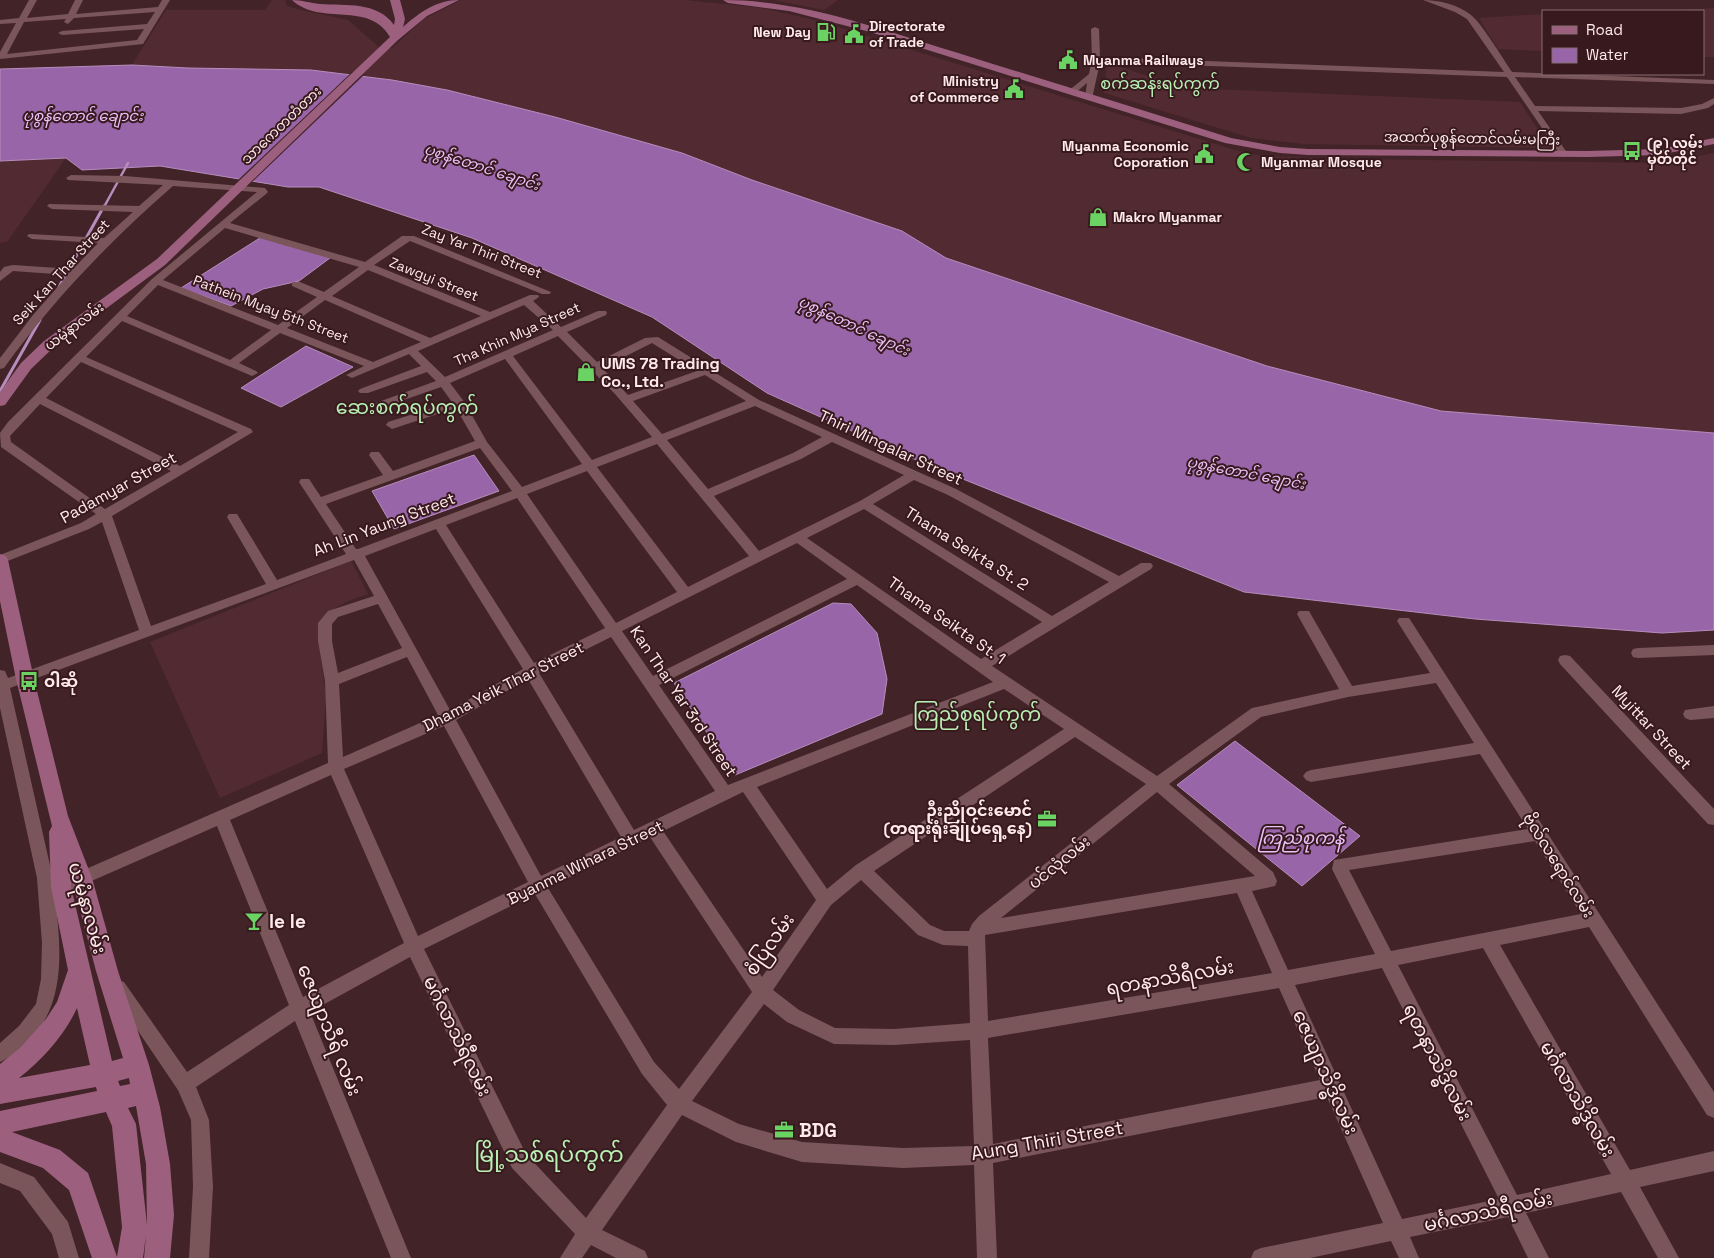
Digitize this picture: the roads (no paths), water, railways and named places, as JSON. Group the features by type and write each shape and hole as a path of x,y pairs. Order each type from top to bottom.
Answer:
{"main road":[{"path":"296,0 309,5 372,12 381,16 395,38"},
{"path":"314,0 332,3 352,0"},
{"path":"395,0 400,19 395,38"},
{"name":"သာကေတတံတား","path":"161,262 395,38 424,14 454,0"},
{"name":"အထက်ပုစွန်တောင်လမ်းမကြီး","path":"728,0 762,4 814,14 872,30 1229,141 1270,149 1308,152 1564,154 1659,152 1714,141"},
{"name":"ယမုံနာလမ်း","path":"0,402 26,366 49,344 161,262"},
{"name":"ယမုံနာလမ်း","path":"0,560 25,679 58,816 82,878 107,971 137,1065 148,1107 158,1164 161,1215 157,1258"},
{"path":"58,816 54,890 79,970 104,1074 112,1100 124,1124 135,1227 130,1258"},
{"path":"0,1077 27,1055 53,1028 66,1007 79,970"},
{"path":"0,1093 104,1074 137,1065"},
{"path":"0,1123 143,1093"},
{"path":"0,1140 51,1159 79,1182 105,1258"}],"street":[{"path":"0,57 33,0"},
{"path":"57,42 79,0"},
{"path":"57,42 140,42 166,0"},
{"path":"1427,0 1458,10 1470,18 1564,154"},
{"path":"0,22 70,17 119,10 160,9"},
{"path":"0,57 57,42 150,26"},
{"path":"1089,97 1096,59 1095,29"},
{"path":"1096,59 1714,82"},
{"path":"1071,92 1093,75"},
{"path":"1532,108 1681,111 1705,106 1714,100"},
{"path":"71,178 124,179 263,190 156,281 12,425 3,439 106,515 147,632"},
{"name":"Seik Kan Thar Street","path":"0,366 19,340 76,272 106,241 171,183"},
{"path":"52,206 141,209"},
{"name":"Zawgyi Street","path":"223,224 368,266 491,316"},
{"path":"32,236 106,241"},
{"name":"Zay Yar Thiri Street","path":"368,266 408,238 546,292 526,301"},
{"path":"232,364 368,266"},
{"path":"0,278 8,269 76,272"},
{"name":"Pathein Myay 5th Street","path":"156,281 281,328 374,366"},
{"path":"296,284 431,342"},
{"path":"352,375 526,301 562,331 597,366 660,438 757,558"},
{"name":"Tha Khin Mya Street","path":"377,406 443,382 602,313"},
{"path":"120,317 252,373"},
{"name":"Thiri Mingalar Street","path":"597,366 652,339 755,402 915,474 1119,582"},
{"name":"Tha Khin Mya Street","path":"412,351 443,382 482,443 519,492"},
{"path":"508,355 686,594"},
{"name":"Padamyar Street","path":"0,560 59,537 106,515 247,432 80,358"},
{"path":"364,391 430,367"},
{"path":"626,400 706,371"},
{"path":"39,400 180,471"},
{"name":"Ah Lin Yaung Street","path":"1,682 25,679 755,402"},
{"path":"392,425 458,403"},
{"path":"706,495 797,456 830,437"},
{"path":"319,502 482,443"},
{"path":"375,455 390,476"},
{"name":"Dhama Yeik Thar Street","path":"54,890 221,816 336,768 448,717 531,671 799,538 864,504 915,474"},
{"path":"305,482 355,554 382,598 538,885 648,1068 679,1104"},
{"name":"Kan Thar Yar 3rd Street","path":"519,492 725,793"},
{"name":"Thama Seikta St. 2","path":"864,504 1052,622"},
{"path":"233,517 274,586"},
{"path":"438,522 531,671 631,839"},
{"name":"Thama Seikta St. 1","path":"799,538 982,667 1076,728 1176,798 1267,877 1269,881 1242,887"},
{"path":"982,667 992,658 1146,566"},
{"path":"651,683 858,580"},
{"path":"336,768 332,681 324,641 325,623 333,614 382,598"},
{"path":"1304,614 1348,692"},
{"name":"ဗိုလ်လရောင်လမ်း","path":"1404,621 1714,1109"},
{"path":"332,681 410,650"},
{"path":"1638,653 1714,650"},
{"name":"Myittar Street","path":"1565,660 1714,819"},
{"name":"ပင်လုံလမ်း","path":"977,934 985,921 1157,784 1256,712 1348,692 1440,676"},
{"path":"0,1052 17,1040 29,1028 45,1004 49,977 49,909 54,890 1,682"},
{"name":"Byanma Wihara Street","path":"185,1084 298,1009 414,946 653,828 746,784 1007,682"},
{"path":"1690,714 1714,712"},
{"name":"စံပြလမ်း","path":"570,1258 679,1104 762,992 825,900 862,870 1076,728"},
{"path":"1311,776 1485,747"},
{"name":"မင်္ဂလာသိရီလမ်း","path":"336,768 414,946 519,1161 587,1233 638,1258"},
{"path":"746,784 825,900"},
{"name":"ဇေယျာသီရိ လမ်း","path":"221,816 401,1258"},
{"name":"ရတနာသိရီလမ်း","path":"653,828 762,992 793,1016 834,1036 894,1037 979,1031 1284,979 1593,919"},
{"name":"ရတနာသိဒ္ဓိလမ်း","path":"1539,834 1340,865 1340,869 1386,960 1539,1258"},
{"path":"862,870 924,930 943,938 977,934 1242,887"},
{"name":"ဇေယျာသိဒ္ဓိလမ်း","path":"1242,887 1409,1258"},
{"path":"977,934 987,1258"},
{"name":"မင်္ဂလာသိဒ္ဓိလမ်း","path":"1488,940 1669,1258"},
{"path":"107,971 185,1084 200,1120 203,1187 199,1258"},
{"name":"Aung Thiri Street","path":"679,1104 736,1134 802,1152 903,1158 983,1155 1332,1087"},
{"name":"မင်္ဂလာသိရီလမ်း","path":"1261,1258 1512,1206 1714,1161"},
{"path":"0,1173 27,1184 61,1229 69,1258"}],"water":[{"name":"ပုစွန်တောင် ချောင်း","path":"132,65 311,70 392,80 447,90 555,117 682,153 752,180 902,231 946,258 1267,366 1441,411 1714,433 1714,630 1662,633 1475,619 1244,592 923,463 767,393 652,317 472,238 319,187 288,187 160,166 82,170 66,158 0,161 0,69"},
{"path":"263,236 330,258 299,281 263,289 231,306 181,288"},
{"path":"306,346 353,367 281,407 241,388"},
{"path":"474,455 499,491 394,529 372,491"},
{"path":"833,603 851,604 877,633 887,679 882,714 735,775 674,683"},
{"name":"ကြည်စုကန်","path":"1235,741 1360,836 1302,886 1177,785"}],"waterway":[{"path":"104,207 128,163"},
{"path":"59,287 104,206"},
{"path":"0,391 40,320"}],"place":[{"name":"New Day","path":"826,32"},
{"name":"Directorate of Trade","path":"854,34"},
{"name":"Myanma Railways","path":"1068,60"},
{"name":"Ministry of Commerce","path":"1014,89"},
{"name":"(၉) လမ်း မှတ်တိုင်","path":"1632,151"},
{"name":"Myanma Economic Coporation","path":"1204,154"},
{"name":"Myanmar Mosque","path":"1246,162"},
{"name":"Makro Myanmar","path":"1098,217"},
{"name":"UMS 78 Trading Co., Ltd.","path":"586,372"},
{"name":"ဝါဆို","path":"29,681"},
{"name":"ဦးညိုဝင်းမောင် (တရားရုံးချုပ်ရှေ့နေ)","path":"1047,819"},
{"name":"le le","path":"254,921"},
{"name":"BDG","path":"784,1130"}],"district":[{"name":"စက်ဆန်းရပ်ကွက်","path":"1160,83"},
{"name":"ဆေးစက်ရပ်ကွက်","path":"407,407"},
{"name":"ကြည်စုရပ်ကွက်","path":"977,714"},
{"name":"မြို့သစ်ရပ်ကွက်","path":"549,1154"}]}
